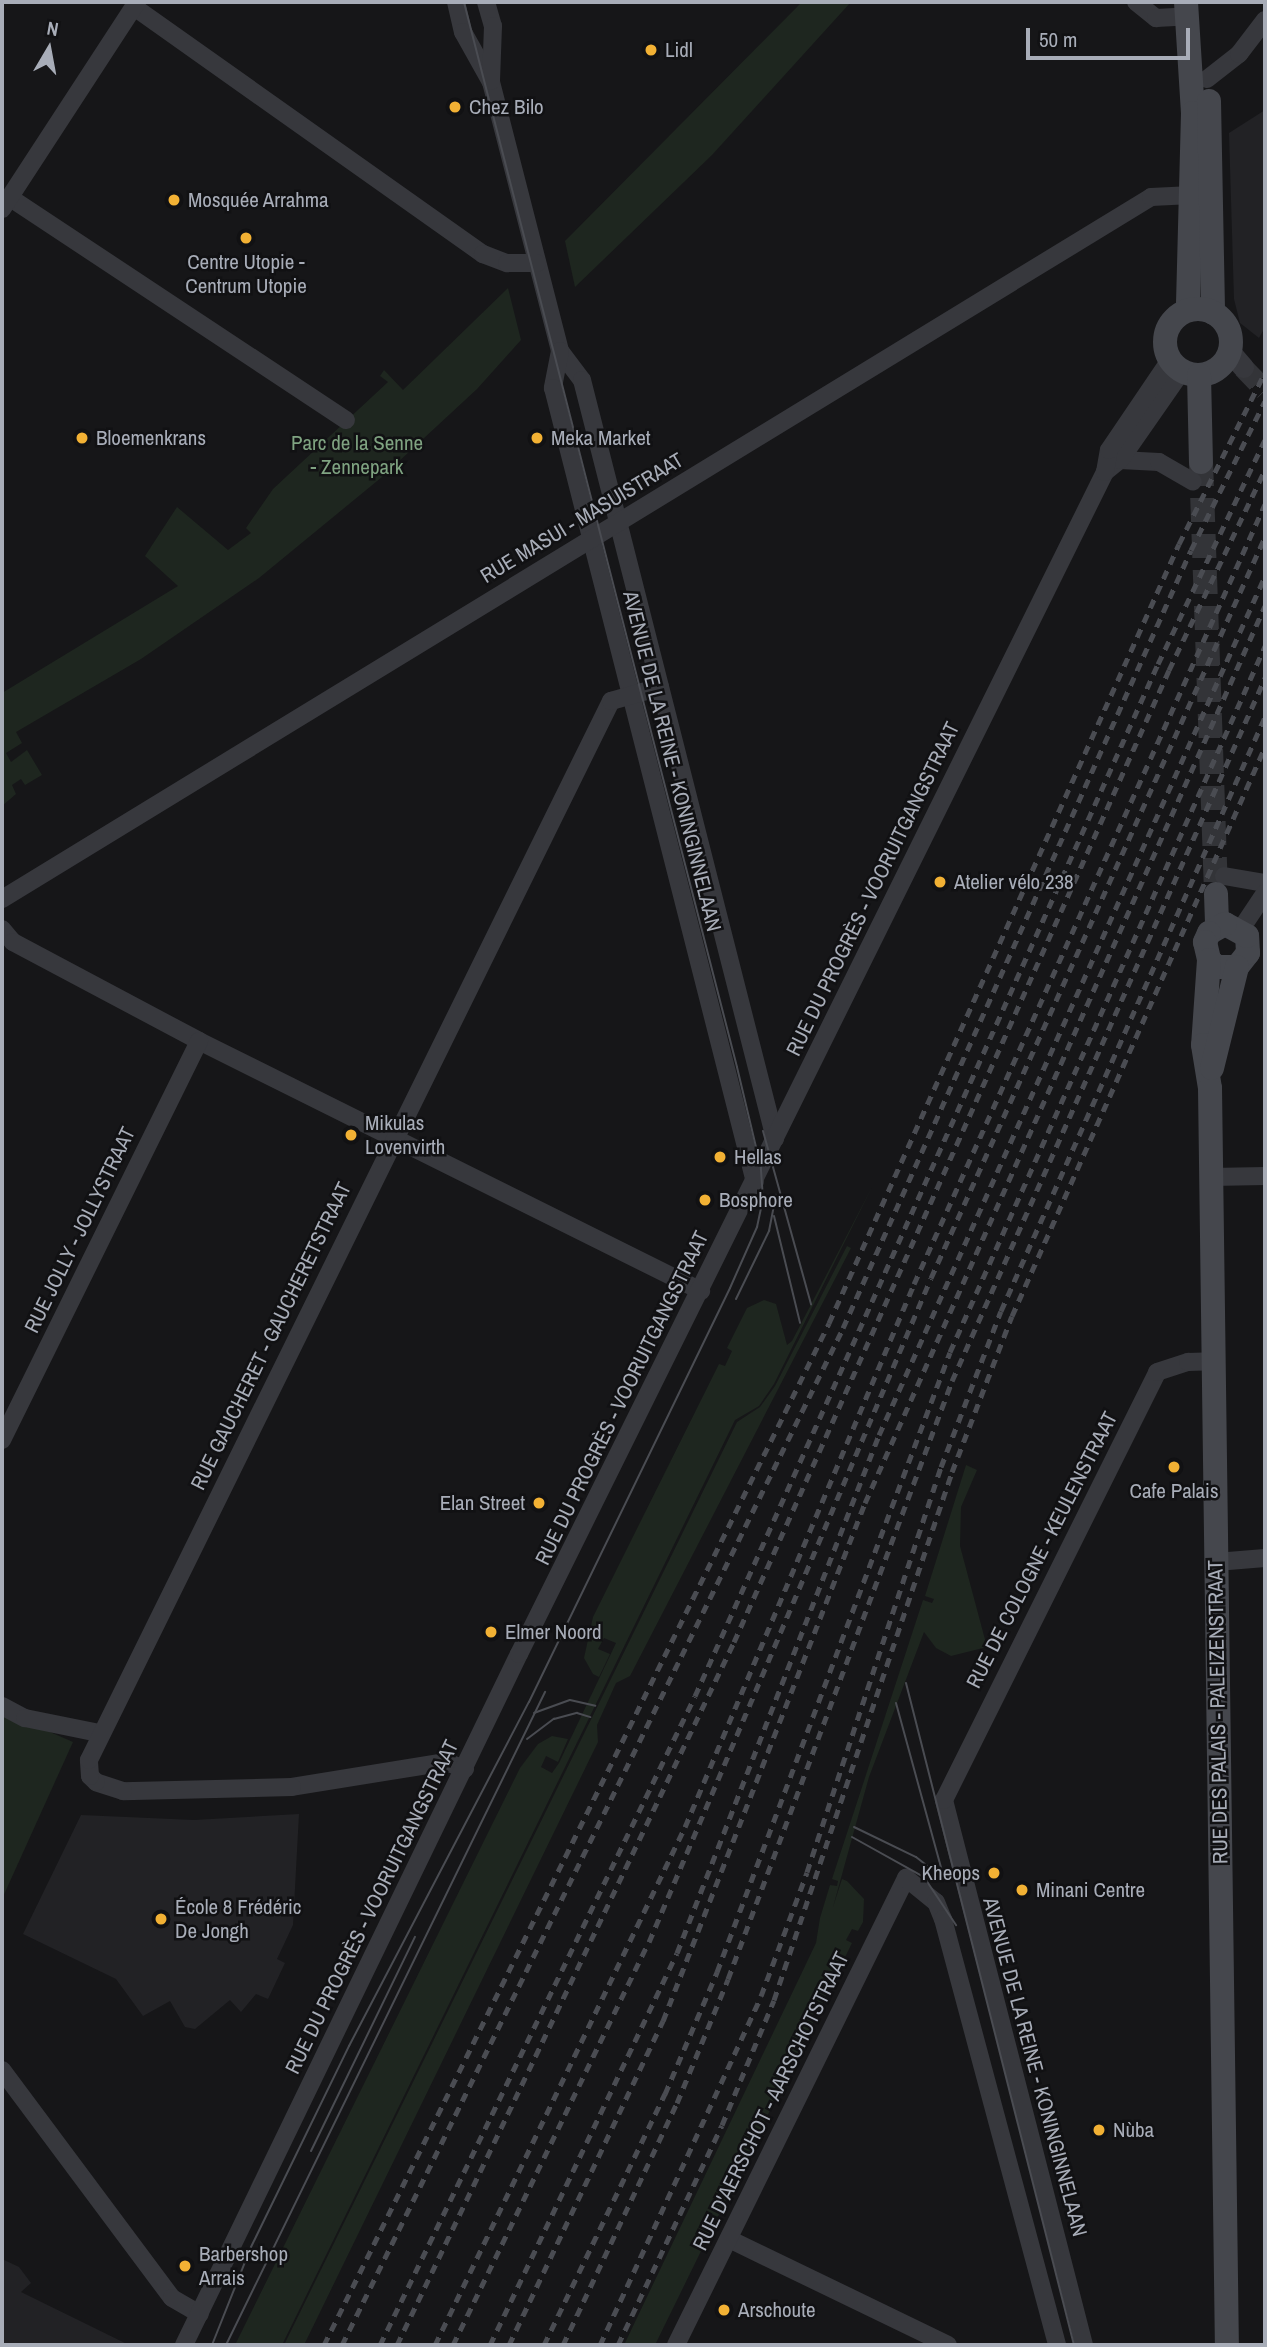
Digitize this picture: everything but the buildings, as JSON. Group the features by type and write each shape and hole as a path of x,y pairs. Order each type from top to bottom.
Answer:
{"main road":[{"path":"1188,9 1199,32 1207,79 1213,313"},
{"path":"1188,9 1192,195 1188,310 1167,331 1184,369 1197,472"},
{"path":"1192,195 1204,204 1212,220"},
{"path":"1184,369 1237,360 1225,323 1213,313 1188,310"},
{"name":"RUE DES PALAIS - PALEIZENSTRAAT","path":"1209,1079 1237,967 1248,953 1229,928 1220,885"},
{"name":"RUE DES PALAIS - PALEIZENSTRAAT","path":"1227,2345 1211,1177 1209,1079 1203,1045 1209,960 1205,942 1229,928"},
{"path":"1209,960 1217,967 1237,967"}],"street":[{"name":"AVENUE DE LA REINE - KONINGINNELAAN","path":"456,2 463,32 491,82 560,351 582,380 775,1139"},
{"name":"AVENUE DE LA REINE - KONINGINNELAAN","path":"486,2 493,26 491,82"},
{"path":"1136,2 1156,18 1188,9"},
{"path":"346,420 6,203 135,5 483,254 507,263 537,263"},
{"path":"1207,79 1239,54 1265,19"},
{"name":"RUE MASUI - MASUISTRAAT","path":"2,899 593,540 618,520 1151,197 1192,195"},
{"name":"AVENUE DE LA REINE - KONINGINNELAAN","path":"560,351 553,387 755,1182"},
{"name":"RUE DU PROGRÈS - VOORUITGANGSTRAAT","path":"1105,472 1120,460 1184,369"},
{"name":"RUE DU PROGRÈS - VOORUITGANGSTRAAT","path":"184,2345 1105,472 1109,450 1184,369"},
{"path":"1120,460 1159,462 1197,472"},
{"name":"RUE GAUCHERET - GAUCHERETSTRAAT","path":"465,1769 446,1762 336,1782 192,1791 103,1788 90,1776 89,1760 99,1733 611,701 660,687"},
{"path":"1220,885 1265,883"},
{"path":"1229,928 1265,893"},
{"path":"2,929 13,942 199,1041 701,1291"},
{"name":"RUE JOLLY - JOLLYSTRAAT","path":"2,1440 199,1041"},
{"path":"1211,1177 1265,1176"},
{"name":"RUE DE COLOGNE - KEULENSTRAAT","path":"944,1800 1157,1372 1188,1362 1212,1361"},
{"path":"1216,1562 1265,1558"},
{"path":"2,1706 25,1718 99,1733"},
{"name":"AVENUE DE LA REINE - KONINGINNELAAN","path":"944,1800 1084,2345"},
{"name":"RUE D'AERSCHOT - AARSCHOTSTRAAT","path":"676,2345 906,1878 936,1902 943,1919 1057,2345"},
{"path":"2,2070 172,2298 200,2314"},
{"path":"729,2239 948,2345"}],"shaded area":[{"path":"1265,110 1265,327 1259,338 1240,323 1234,299 1229,133"},
{"name":"École 8 Frédéric De Jongh","path":"299,1814 293,1925 277,1959 285,1963 268,1999 256,1994 241,2012 230,2000 195,2029 185,2027 170,2001 143,2016 116,1979 23,1934 81,1815 194,1820"},
{"path":"2,2259 19,2267 31,2283 21,2292 129,2345 2,2345"}],"green space":[{"path":"802,2 851,2 712,155 575,287 565,241"},
{"name":"Parc de la Senne - Zennepark","path":"508,288 521,340 477,389 382,477 259,578 141,659 16,732 22,743 6,753 11,762 27,750 42,775 25,785 21,779 12,785 16,794 2,806 2,693 178,586 145,556 177,507 228,550 251,533 246,528 273,489 388,382 380,376 384,370 403,390"},
{"path":"872,1187 774,1384 759,1406 735,1420 282,2345 235,2345 520,1768 538,1744 552,1736 568,1739 558,1762 546,1756 541,1767 552,1773 559,1763 616,1643 604,1638 598,1649 610,1654 599,1677 593,1674 584,1658 593,1617 719,1364 725,1366 732,1351 727,1348 747,1308 764,1300 776,1304 787,1345 792,1341"},
{"path":"847,1246 851,1248 630,1676 616,1683 597,1725 598,1742 304,2345 284,2345 737,1422 760,1407 775,1386"},
{"path":"966,1465 977,1470 961,1507 960,1546 987,1647 951,1656 936,1648 924,1632 869,1777 833,1907 842,1879 847,1881 864,1899 863,1922 858,1931 852,1929 846,1940 852,1943 655,2345 624,2345 816,1943 830,1885 837,1886 838,1881 832,1879 923,1600 932,1603 934,1599 925,1596"},
{"path":"2,1711 73,1742 2,1899"}],"tunnel":[{"path":"1243,367 1265,390"},
{"path":"1201,462 1216,894"}],"tram line":[{"path":"212,2345 251,2247 349,2046 529,1702 730,1288 757,1227 763,1199 761,1168 737,1067 464,2"},
{"path":"763,1131 811,1304"},
{"path":"736,1299 769,1231 776,1195"},
{"path":"774,1216 800,1323"},
{"path":"906,1683 1074,2345"},
{"path":"226,2345 545,1692"},
{"path":"534,1713 570,1700 595,1706"},
{"path":"896,1703 944,1878"},
{"path":"527,1739 554,1719 577,1713 590,1717"},
{"path":"854,1827 916,1857 944,1879"},
{"path":"852,1837 924,1877 956,1925"},
{"path":"311,2151 415,1937"}],"railway":[{"path":"324,2345 829,1323 1179,544 1265,372"},
{"path":"342,2345 843,1328 1191,550 1265,401"},
{"path":"380,2345 695,1696 1158,664 1265,440"},
{"path":"397,2345 734,1642 1169,670 1265,470"},
{"path":"435,2345 685,1827 914,1284 1265,504"},
{"path":"453,2345 649,1942 931,1278 1265,537"},
{"path":"490,2345 677,1953 879,1435 1265,576"},
{"path":"509,2345 663,2021 865,1503 1265,606"},
{"path":"544,2345 665,2094 717,1972 950,1352 1265,646"},
{"path":"563,2345 677,2103 728,1979 952,1381 1265,678"},
{"path":"600,2345 761,1996 807,1872 941,1467 1001,1311 1265,717"},
{"path":"618,2345 722,2125 774,2000 952,1472 1012,1316 1265,747"}],"place":[{"name":"Lidl","path":"651,50"},
{"name":"Chez Bilo","path":"455,107"},
{"name":"Mosquée Arrahma","path":"174,200"},
{"name":"Centre Utopie - Centrum Utopie","path":"246,238"},
{"name":"Bloemenkrans","path":"82,438"},
{"name":"Meka Market","path":"537,438"},
{"name":"Atelier vélo 238","path":"940,882"},
{"name":"Mikulas Lovenvirth","path":"351,1135"},
{"name":"Hellas","path":"720,1157"},
{"name":"Bosphore","path":"705,1200"},
{"name":"Cafe Palais","path":"1174,1467"},
{"name":"Elan Street","path":"539,1503"},
{"name":"Elmer Noord","path":"491,1632"},
{"name":"Kheops","path":"994,1873"},
{"name":"Minani Centre","path":"1022,1890"},
{"name":"École 8 Frédéric De Jongh","path":"161,1919"},
{"name":"Nùba","path":"1099,2130"},
{"name":"Barbershop Arrais","path":"185,2266"},
{"name":"Arschoute","path":"724,2310"}]}
